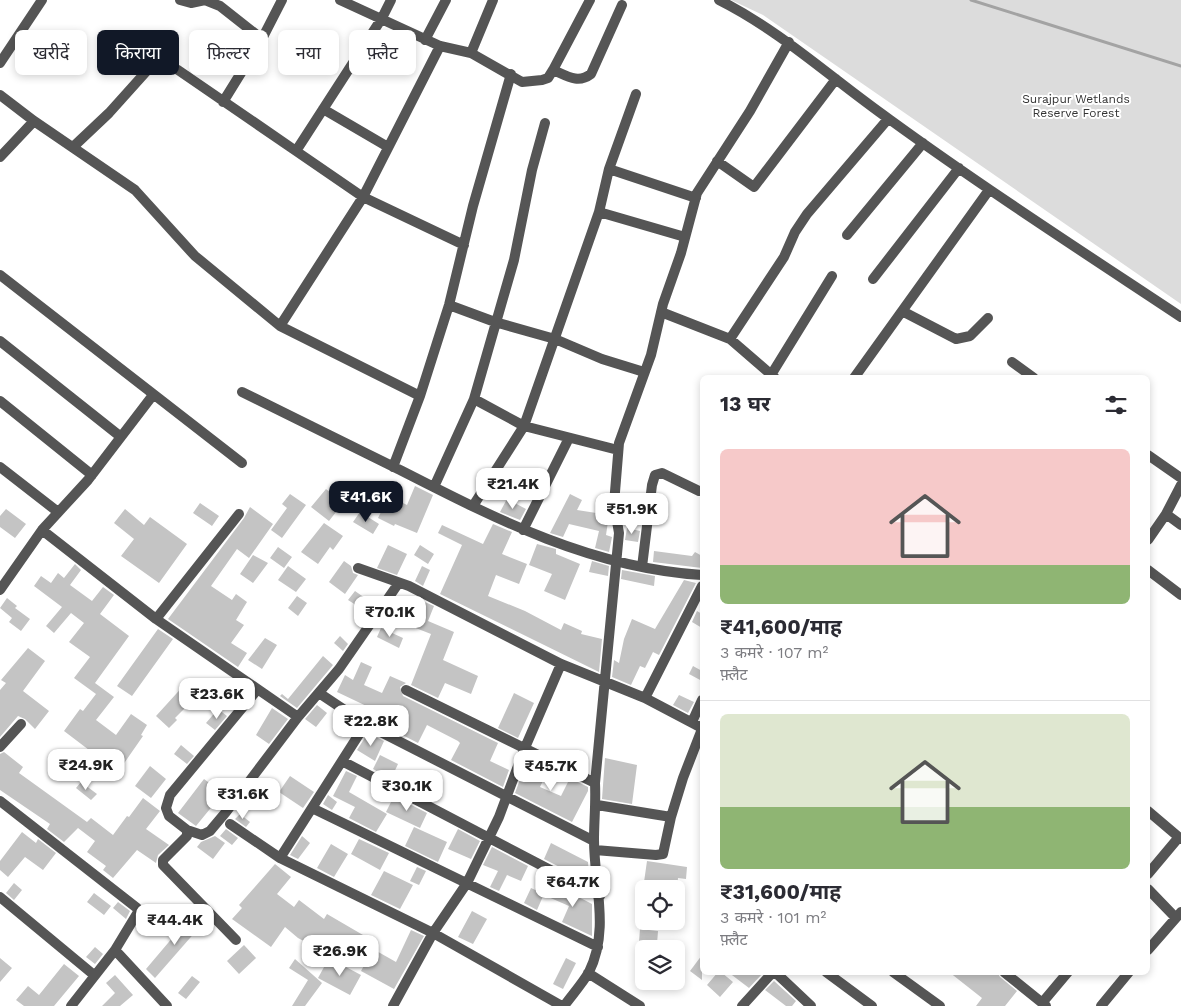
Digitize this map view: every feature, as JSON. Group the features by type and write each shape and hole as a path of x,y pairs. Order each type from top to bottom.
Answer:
{"street":[{"path":"0,63 42,0"},
{"path":"180,0 191,3 205,0 220,6 251,30"},
{"path":"267,30 282,0"},
{"path":"296,151 382,18 391,0"},
{"path":"426,40 446,0"},
{"path":"471,53 493,0"},
{"path":"343,1 440,46 471,53 511,74 522,82 536,82 548,78 590,0"},
{"path":"718,0 789,42 888,119 989,190 1181,317"},
{"path":"553,70 576,80 585,79 591,74 622,5"},
{"path":"230,824 280,858 433,933 563,1006 588,973 598,947 600,896 594,845 597,805 595,783 619,533 614,504 618,450 644,372 696,198 717,160 750,111 789,42"},
{"path":"280,326 363,197 440,46"},
{"path":"73,147 109,113 153,64 160,62 178,70 363,197 464,245"},
{"path":"393,467 420,396 449,305 511,74"},
{"path":"224,102 240,75"},
{"path":"717,160 754,186 836,79"},
{"path":"473,506 524,426 599,212 609,169 636,94"},
{"path":"0,95 34,121 135,190 194,256 280,326 420,396"},
{"path":"323,109 388,146"},
{"path":"730,339 784,257 795,232 807,214 888,119"},
{"path":"0,157 34,121"},
{"path":"434,488 474,399 514,260 532,170 545,123"},
{"path":"847,235 923,143"},
{"path":"872,279 959,168"},
{"path":"609,169 696,198"},
{"path":"856,375 989,190"},
{"path":"599,212 685,237"},
{"path":"0,275 242,463"},
{"path":"774,375 832,276"},
{"path":"449,305 495,322 556,339 602,359 644,372"},
{"path":"902,311 956,339 970,336 988,318"},
{"path":"661,312 730,339 772,375"},
{"path":"0,341 121,436"},
{"path":"1012,362 1030,375"},
{"path":"242,392 434,488 523,530 616,562 679,574 700,575"},
{"path":"0,590 42,530 92,475 153,395"},
{"path":"474,399 524,426 618,450"},
{"path":"0,401 92,475"},
{"path":"523,530 569,438"},
{"path":"1150,456 1181,478"},
{"path":"0,466 58,512"},
{"path":"642,567 652,485 655,475 662,473 698,491"},
{"path":"1150,537 1166,514 1181,485"},
{"path":"156,619 239,514"},
{"path":"1166,514 1181,525"},
{"path":"42,530 156,619 298,718"},
{"path":"358,568 398,584 409,586 561,664 645,698 700,727"},
{"path":"1150,572 1181,595"},
{"path":"257,690 170,795 166,808 170,816 187,830 202,835 210,831 339,668 398,584"},
{"path":"645,698 700,590"},
{"path":"393,1006 433,933 467,883 499,817 505,796 561,664"},
{"path":"406,690 524,750 595,783"},
{"path":"319,693 367,725 505,796 594,845 656,855 663,854 671,817 700,734"},
{"path":"692,722 700,704"},
{"path":"0,747 21,724"},
{"path":"280,858 367,725"},
{"path":"342,762 600,896"},
{"path":"0,801 137,908 136,919 115,950 70,1006"},
{"path":"597,805 671,817"},
{"path":"312,808 598,947"},
{"path":"1150,813 1180,838 1150,872"},
{"path":"187,830 184,841 163,860 163,865 236,940"},
{"path":"1150,891 1178,915 1150,948"},
{"path":"0,897 94,976"},
{"path":"115,950 167,1006"},
{"path":"588,973 640,1006"},
{"path":"742,1006 771,975"},
{"path":"777,975 811,1006"},
{"path":"830,975 872,1006"},
{"path":"897,975 940,1006"},
{"path":"1008,975 1044,1005 1066,975"},
{"path":"1101,1006 1127,975"}],"green space":[{"name":"Surajpur Wetlands Reserve Forest","path":"731,0 1181,0 1181,304 763,15"}],"building":[{"path":"415,486 433,495 417,533 395,524 394,526 378,518 389,496 407,505"},
{"path":"326,489 343,503 329,521 311,507"},
{"path":"290,494 306,505 282,538 271,530 287,508 282,504"},
{"path":"570,494 582,500 577,510 609,515 606,535 612,537 609,552 595,548 599,531 569,524 563,537 550,533"},
{"path":"507,499 526,509 520,520 500,512"},
{"path":"200,503 219,516 212,526 193,513"},
{"path":"250,507 273,524 249,558 237,549 211,586 232,600 236,594 247,602 236,620 244,625 231,643 247,653 238,667 168,619 244,518"},
{"path":"6,509 26,524 15,538 0,527 0,516"},
{"path":"125,509 144,525 150,517 187,544 159,583 121,556 134,539 114,523"},
{"path":"360,512 379,524 373,534 353,522"},
{"path":"324,523 343,536 333,550 330,547 318,564 301,552"},
{"path":"493,524 512,532 502,554 527,564 519,584 496,575 488,596 525,611 561,630 564,623 582,631 581,634 602,639 599,672 440,594 462,545 438,533 442,525 483,544"},
{"path":"627,528 640,531 638,542 625,540"},
{"path":"537,544 556,549 556,554 580,564 565,600 544,591 552,574 529,565"},
{"path":"388,545 407,554 397,575 377,568"},
{"path":"420,545 434,554 428,564 414,555"},
{"path":"278,547 292,557 284,568 270,558"},
{"path":"654,551 692,556 695,552 700,555 700,568 653,562"},
{"path":"253,555 268,563 253,583 240,574"},
{"path":"344,561 351,566 353,573 358,575 345,594 329,582"},
{"path":"592,561 609,566 608,576 589,572"},
{"path":"75,564 81,570 70,585 92,601 103,587 114,595 100,614 129,636 95,683 114,697 96,720 116,735 131,714 147,725 141,735 143,736 118,772 64,731 80,709 83,711 96,694 74,678 90,657 69,642 84,623 71,613 54,633 46,626 62,607 34,586 41,576 51,583 58,573 64,578"},
{"path":"288,566 306,579 296,592 278,580"},
{"path":"422,566 430,570 423,586 415,581"},
{"path":"622,570 655,576 654,586 621,579"},
{"path":"684,580 696,583 659,655 653,652 645,668 640,666 631,685 612,677 614,660 619,663 624,639 632,619 655,629"},
{"path":"355,591 365,598 359,607 348,600"},
{"path":"297,596 307,603 298,616 288,608"},
{"path":"7,598 17,606 15,608 30,619 21,631 9,622 12,618 0,608"},
{"path":"418,599 434,606 428,621 454,632 443,660 478,676 471,694 445,683 438,698 411,685 431,634 408,625"},
{"path":"697,611 700,613 700,627 692,622"},
{"path":"381,628 403,638 399,648 377,637"},
{"path":"158,629 173,639 132,696 117,686"},
{"path":"340,636 348,644 343,651 334,643"},
{"path":"265,638 277,645 262,669 248,660"},
{"path":"28,648 45,661 23,691 49,711 35,729 25,719 18,716 0,737 0,690 6,683 1,680"},
{"path":"323,656 333,665 297,708 280,696 282,694 288,699"},
{"path":"361,662 372,667 364,685 382,693 390,676 406,683 400,687 403,696 498,743 490,761 509,770 503,787 451,760 460,743 458,741 427,725 418,743 373,720 377,711 337,692 345,675 353,680"},
{"path":"693,666 700,670 700,680 689,674"},
{"path":"186,683 198,695 175,718 177,720 169,728 156,716"},
{"path":"514,693 534,703 518,738 498,728"},
{"path":"679,695 694,702 688,713 673,705"},
{"path":"317,705 327,713 316,727 305,719"},
{"path":"272,708 288,719 269,744 256,735"},
{"path":"218,709 227,716 215,730 206,723"},
{"path":"368,733 384,741 375,761 357,750"},
{"path":"181,745 194,756 187,764 174,754"},
{"path":"4,752 23,767 19,773 87,822 91,818 113,835 143,798 160,811 146,829 169,845 158,855 156,863 137,850 113,878 103,870 106,866 87,852 95,841 78,828 64,842 47,829 50,824 0,790 0,754"},
{"path":"380,755 398,764 391,779 373,769"},
{"path":"528,758 549,768 540,787 561,796 570,778 588,787 588,791 572,822 515,793"},
{"path":"605,758 637,765 632,804 602,799"},
{"path":"150,766 166,779 151,798 135,786"},
{"path":"346,771 357,776 349,792 387,814 376,832 349,818 355,807 333,796"},
{"path":"290,776 314,792 303,808 279,792"},
{"path":"204,779 223,793 196,826 178,813"},
{"path":"81,782 97,794 91,800 76,788"},
{"path":"328,795 337,802 332,810 323,804"},
{"path":"394,796 427,813 420,828 386,812"},
{"path":"240,814 250,822 246,827 235,819"},
{"path":"414,827 447,842 438,862 405,846"},
{"path":"226,829 238,838 232,845 220,836"},
{"path":"458,829 480,841 471,859 448,849"},
{"path":"22,832 36,843 38,839 56,853 43,870 25,857 8,877 0,870 0,861"},
{"path":"215,836 225,843 213,859 197,847 201,842"},
{"path":"302,836 310,843 298,859 290,855"},
{"path":"359,839 389,853 380,870 351,854"},
{"path":"551,843 588,862 589,876 579,871 577,876 544,859"},
{"path":"331,844 348,854 334,877 317,868"},
{"path":"492,847 528,866 521,881 507,875 499,891 490,887 498,871 483,865"},
{"path":"647,861 687,867 686,879 644,880"},
{"path":"275,864 291,877 277,894 294,907 299,900 324,919 327,914 375,942 368,955 341,940 332,956 298,938 285,927 271,947 232,919 242,908 239,905"},
{"path":"417,867 426,871 419,885 410,881"},
{"path":"384,871 413,885 400,909 371,895"},
{"path":"554,880 571,888 569,892 592,904 592,936 562,922 569,906 546,896"},
{"path":"14,883 22,890 14,900 6,893"},
{"path":"531,888 544,894 537,910 524,903"},
{"path":"94,893 111,906 104,915 87,902"},
{"path":"118,902 130,911 126,919 113,908"},
{"path":"472,911 487,919 473,944 458,937"},
{"path":"199,912 210,923 209,925 204,922 155,978 146,969 179,930 182,933"},
{"path":"411,930 424,936 394,989 361,971 373,949 396,962"},
{"path":"640,930 658,931 657,940 639,940"},
{"path":"244,945 256,958 239,974 227,961"},
{"path":"95,947 103,954 95,964 86,957"},
{"path":"0,958 12,968 0,982"},
{"path":"329,958 361,975 350,995 318,978"},
{"path":"566,958 576,963 563,989 553,984"},
{"path":"700,958 700,975 702,975 702,980 690,971"},
{"path":"295,959 322,983 305,1006 292,1006 308,980 289,968"},
{"path":"64,964 79,976 54,1006 24,1006 16,1000 28,986 39,995"},
{"path":"115,975 133,995 120,1006 102,1006 115,993 106,983"},
{"path":"715,975 725,975 733,982 720,997 707,985"},
{"path":"732,975 761,975 749,988"},
{"path":"953,975 999,975 1017,991 1005,1006 976,1006 982,998"},
{"path":"192,976 200,982 186,999 178,993"},
{"path":"774,981 796,1001 792,1006 786,1006 765,990"}],"waterway":[{"path":"971,0 1181,66"}]}
